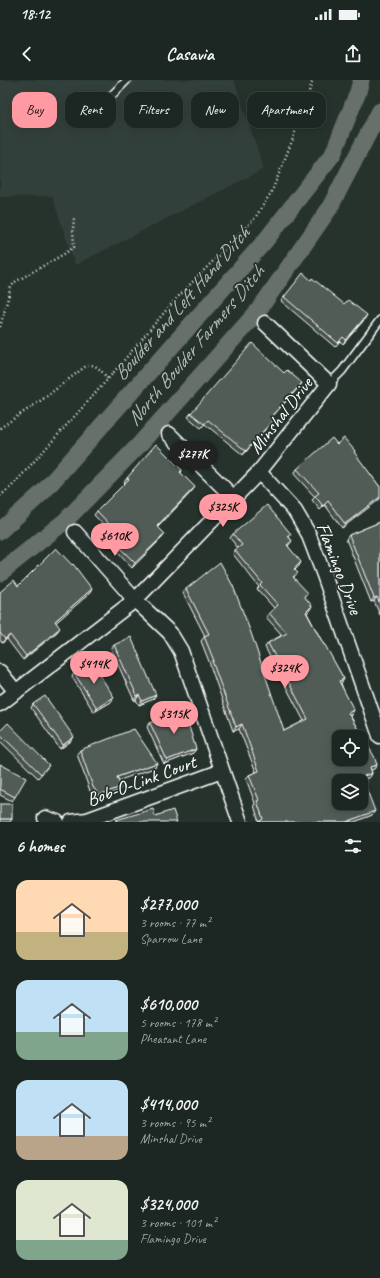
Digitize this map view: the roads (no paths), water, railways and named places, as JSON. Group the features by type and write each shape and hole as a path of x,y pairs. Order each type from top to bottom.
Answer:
{"street":[{"name":"Minshal Drive","path":"0,704 135,600 259,472 329,384 266,323"},
{"path":"169,434 234,498"},
{"name":"Flamingo Drive","path":"259,472 294,510 308,533 380,736"},
{"path":"76,532 135,600 170,633 181,652 240,822"},
{"path":"0,672 16,692"},
{"name":"Bob-O-Link Court","path":"71,822 87,820 222,771"}],"lane":[{"path":"115,92 127,80"},
{"path":"329,384 342,371 380,320"}],"waterway":[{"name":"Boulder and Left Hand Ditch","path":"0,531 43,492 265,241 333,154 358,92 361,80"},
{"name":"North Boulder Farmers Ditch","path":"0,573 65,521 139,445 258,311 329,209 380,111"}]}
